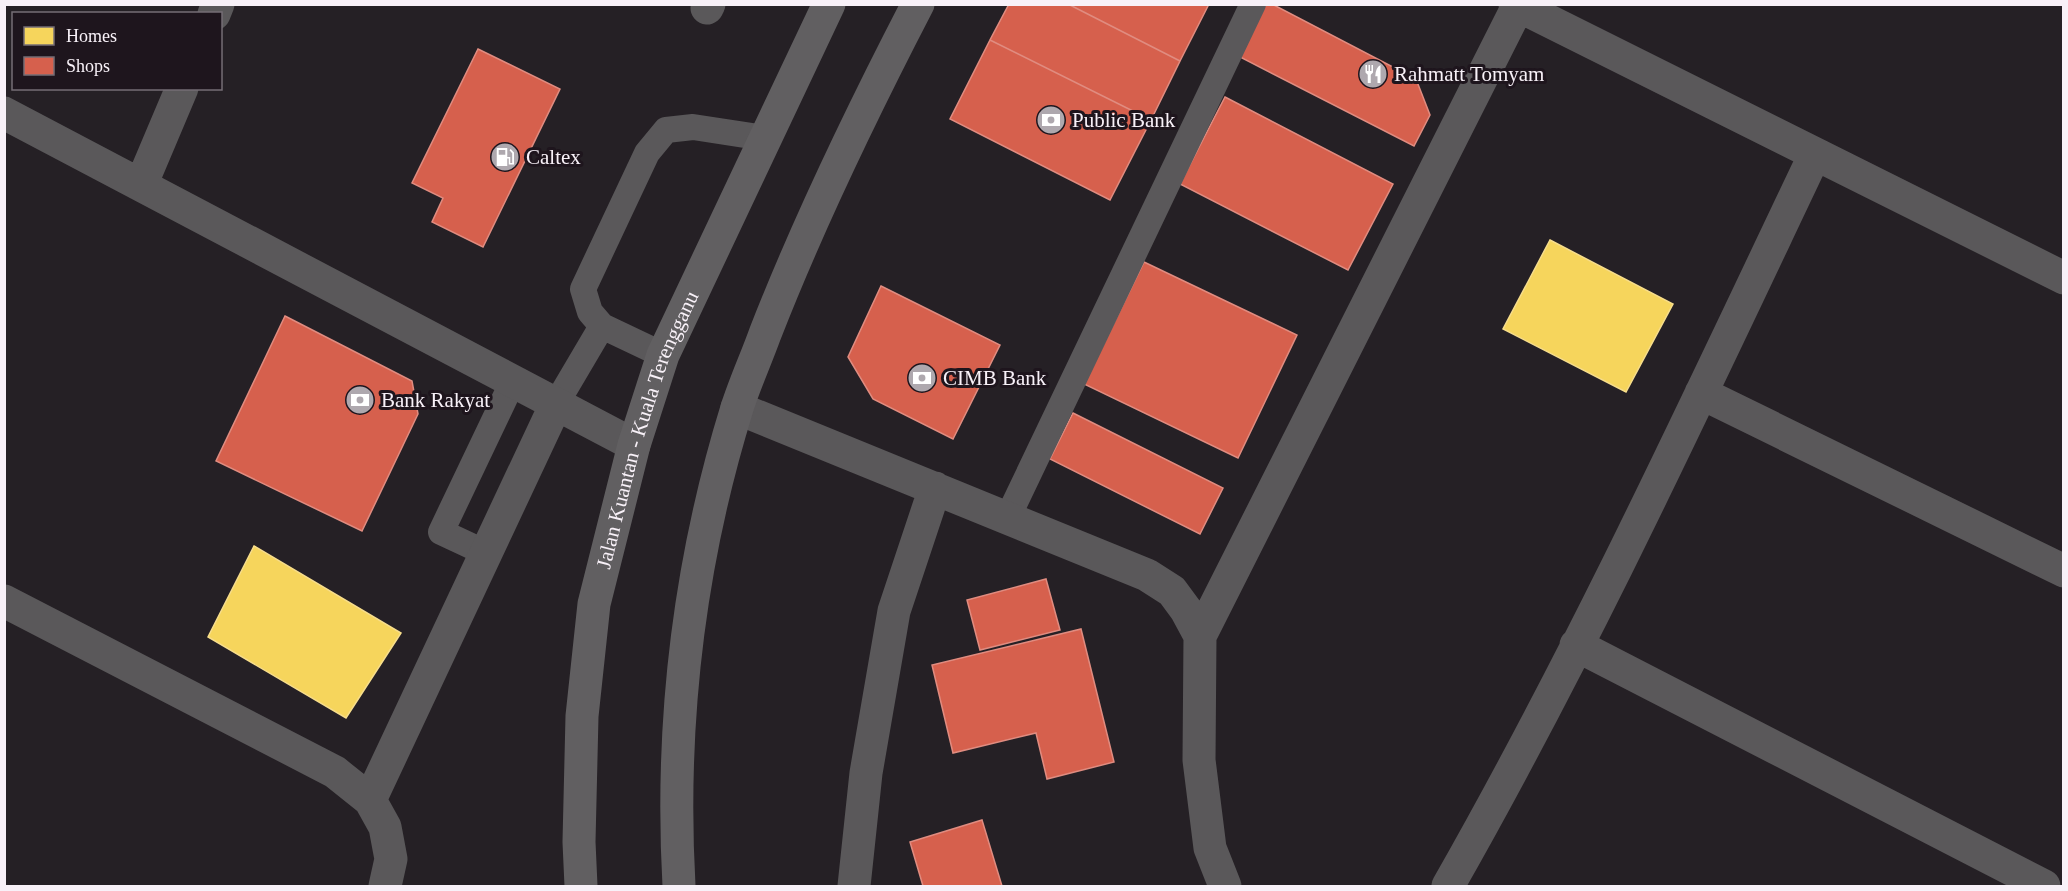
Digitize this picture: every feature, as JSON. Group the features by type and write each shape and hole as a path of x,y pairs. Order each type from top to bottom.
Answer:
{"highway":[{"name":"Jalan Kuantan - Kuala Terengganu","path":"581,886 579,842 582,716 594,604 634,445 663,355 764,138 830,4"},
{"path":"679,886 678,736 686,633 701,548 738,408 794,260 918,4"}],"street":[{"path":"1224,886 1210,848 1199,760 1200,636 1517,5 2064,278"},
{"path":"141,185 181,90"},
{"path":"4,113 634,445"},
{"path":"1448,886 1576,645 1701,393 1815,154"},
{"path":"1701,393 2064,572"},
{"path":"370,800 556,404"},
{"path":"738,408 1147,575 1172,591 1186,610 1200,636"},
{"path":"854,886 866,772 894,611 935,488"},
{"path":"4,601 335,772 370,800 385,827 391,860 385,886"},
{"path":"1576,645 2044,886"}],"lane":[{"path":"1008,517 1253,4"},
{"path":"663,355 602,326 590,312 583,289 647,153 666,130 693,127 764,138"},
{"path":"556,404 602,326"},
{"path":"486,553 441,532 513,381"}],"building: Homes":[{"path":"1550,240 1673,304 1626,392 1503,329"},
{"path":"254,546 401,633 346,718 208,637"}],"building: Shops":[{"path":"1009,4 1068,4 1180,61 1151,120 990,40"},
{"path":"1068,4 1209,4 1180,61"},
{"path":"1266,4 1272,4 1416,79 1430,115 1414,146 1240,57"},
{"name":"Public Bank","path":"990,40 1151,120 1110,200 950,119"},
{"path":"478,49 560,89 483,247 432,222 443,198 412,183"},
{"path":"1225,97 1393,184 1348,270 1180,184"},
{"path":"1144,262 1297,335 1238,458 1084,384"},
{"name":"CIMB Bank","path":"881,286 1000,345 953,439 873,399 848,357"},
{"path":"285,316 412,381 418,414 362,531 216,461"},
{"path":"1073,413 1223,488 1200,534 1050,459"},
{"path":"1046,579 1060,630 980,650 967,600"},
{"path":"1081,629 1114,762 1047,779 1036,733 953,753 932,665"},
{"path":"982,820 1002,886 923,886 910,842"}],"place":[{"name":"Rahmatt Tomyam","path":"1373,74"},
{"name":"Public Bank","path":"1051,120"},
{"name":"Caltex","path":"505,157"},
{"name":"CIMB Bank","path":"922,378"},
{"name":"Bank Rakyat","path":"360,400"}]}
